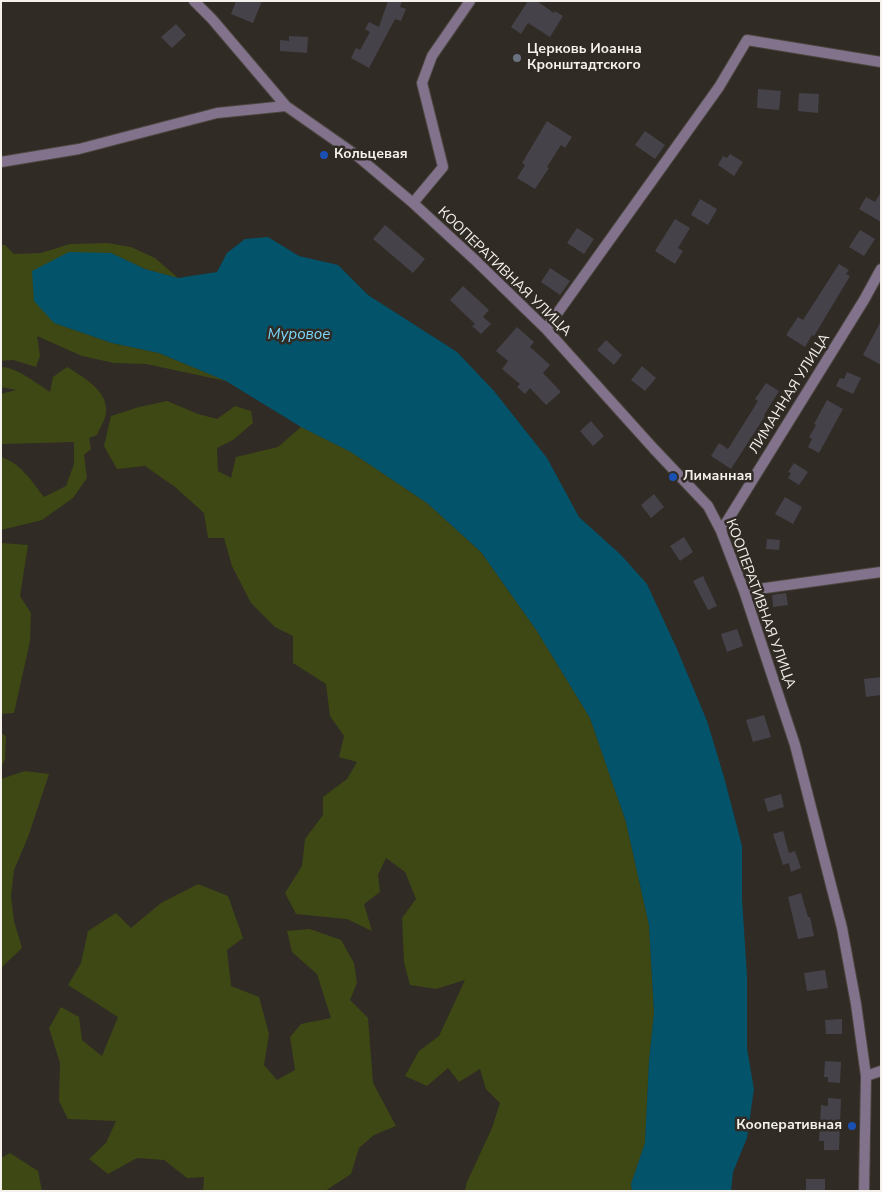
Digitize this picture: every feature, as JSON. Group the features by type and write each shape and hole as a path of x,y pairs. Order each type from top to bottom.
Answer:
{"street":[{"name":"КООПЕРАТИВНАЯ УЛИЦА","path":"194,1 286,106 356,155 413,203 474,259 546,330 708,506 721,531 744,591 795,745 842,928 856,1004 866,1076 864,1191"},
{"path":"413,203 443,167 422,83 432,56 470,1"},
{"path":"546,330 719,86 747,40 881,62"},
{"path":"1,162 79,148 217,113 286,106"},
{"name":"ЛИМАННАЯ УЛИЦА","path":"721,531 864,300 881,269"},
{"path":"744,591 881,572"},
{"path":"866,1076 881,1070"}],"green space":[{"path":"107,243 131,247 155,258 178,278 145,269 111,253 54,323 112,343 159,353 226,381 146,364 114,363 82,356 37,336 40,356 36,367 13,360 1,361 1,245 5,245 14,254 41,253 70,244"},
{"path":"1,367 20,373 50,392 53,377 67,367 87,380 99,391 106,405 106,413 97,435 89,438 91,449 84,455 87,478 73,498 42,520 1,530 1,457 20,468 44,497 66,486 74,464 74,442 1,445 1,394 16,390 1,387"},
{"path":"167,401 198,414 217,419 235,406 251,411 253,423 233,440 217,448 218,471 231,478 236,457 278,447 301,427 351,452 427,503 481,552 537,631 590,718 626,822 649,925 654,1013 649,1061 645,1143 631,1184 632,1191 465,1191 467,1182 492,1128 500,1103 486,1089 480,1069 459,1082 448,1068 427,1086 405,1076 419,1051 439,1036 465,980 436,989 410,985 404,962 402,918 416,899 405,872 386,858 378,875 380,892 364,904 372,931 347,919 296,914 285,893 302,866 305,839 323,815 323,797 347,779 357,762 339,757 344,736 330,716 326,684 293,663 293,636 275,627 251,603 232,566 224,538 208,538 204,513 175,487 145,466 117,469 104,446 111,416"},
{"path":"1,543 28,545 20,596 31,613 30,641 14,713 1,714"},
{"path":"1,733 6,736 5,759 1,768"},
{"path":"25,771 49,774 28,837 14,870 11,896 14,921 22,948 1,968 1,779"},
{"path":"198,884 228,896 243,938 227,950 231,986 259,997 269,1034 264,1065 277,1080 295,1070 290,1037 301,1024 331,1018 317,974 292,952 287,931 310,929 341,940 354,963 357,983 350,1000 368,1018 373,1083 396,1126 374,1135 359,1148 351,1174 325,1191 203,1191 204,1177 187,1178 164,1160 137,1158 108,1174 89,1159 106,1143 116,1121 68,1119 59,1101 60,1063 49,1028 61,1007 79,1017 82,1040 102,1056 118,1017 68,985 81,963 88,931 116,913 131,928 161,903"},
{"path":"10,1153 38,1171 42,1191 1,1191 1,1158"}],"water":[{"name":"Муровое","path":"268,237 299,256 338,265 368,295 457,352 494,391 547,458 579,517 621,555 647,584 707,721 742,846 742,899 747,976 747,1049 754,1089 747,1138 733,1172 731,1191 632,1191 631,1184 645,1143 649,1061 654,1013 649,925 626,822 590,718 537,631 481,552 427,503 351,452 301,427 226,381 159,353 112,343 54,323 34,301 32,271 69,252 111,253 145,269 178,278 217,272 227,253 245,239"}],"building":[{"path":"236,1 262,1 253,23 231,14"},
{"path":"388,1 402,1 400,7 406,9 401,21 395,19 369,68 351,58 356,48 360,50 370,32 365,29 369,22 379,27"},
{"path":"528,1 537,1 554,13 555,11 563,16 550,37 528,23 521,34 511,27"},
{"path":"176,24 186,35 172,48 161,37"},
{"path":"289,36 308,37 307,53 280,51 280,40 289,41"},
{"path":"758,89 781,91 779,110 757,108"},
{"path":"799,93 819,94 818,113 798,111"},
{"path":"547,121 572,137 565,148 561,145 535,189 517,178 525,165 522,163"},
{"path":"645,131 665,145 655,159 635,145"},
{"path":"730,154 743,162 734,176 718,165 723,156 727,158"},
{"path":"881,192 881,222 859,209 866,197 875,202"},
{"path":"700,199 717,209 708,225 691,215"},
{"path":"675,219 690,228 678,248 683,251 675,264 655,251"},
{"path":"385,225 425,259 413,273 373,239"},
{"path":"577,228 594,239 584,254 567,243"},
{"path":"860,230 875,239 864,256 849,247"},
{"path":"839,264 849,270 846,274 850,276 814,336 812,335 805,347 786,335 798,317 803,320"},
{"path":"550,268 570,281 560,295 541,282"},
{"path":"463,286 489,310 483,317 491,324 481,334 472,326 475,324 450,300"},
{"path":"881,321 881,365 863,355"},
{"path":"517,327 534,342 530,347 550,365 543,373 561,392 546,405 530,388 525,394 517,387 520,384 502,369 508,361 496,351"},
{"path":"606,340 622,355 614,365 597,350"},
{"path":"642,366 656,378 645,391 631,380"},
{"path":"847,372 861,378 853,394 836,386 840,378 844,379"},
{"path":"766,383 779,391 731,469 711,456 719,443 728,449 758,401 755,399"},
{"path":"827,400 843,409 819,453 808,447 812,439 809,437"},
{"path":"591,421 604,436 593,446 580,431"},
{"path":"794,463 808,472 799,485 788,478 791,473 788,472"},
{"path":"654,494 664,507 651,518 641,505"},
{"path":"785,497 802,507 793,524 775,514"},
{"path":"684,537 693,552 680,561 670,546"},
{"path":"767,539 780,540 779,550 766,549"},
{"path":"703,576 717,606 708,610 693,581"},
{"path":"786,593 788,605 773,607 772,595"},
{"path":"737,629 743,646 727,652 721,634"},
{"path":"881,677 881,695 866,697 864,679"},
{"path":"764,715 771,737 753,742 746,720"},
{"path":"781,794 784,807 768,812 764,799"},
{"path":"783,831 789,853 795,851 801,868 791,872 789,863 783,865 773,834"},
{"path":"801,893 808,917 810,917 814,936 798,939 788,897"},
{"path":"825,970 828,988 807,991 804,973"},
{"path":"842,1019 842,1034 826,1034 825,1020"},
{"path":"825,1061 841,1062 840,1083 828,1082 828,1077 824,1077"},
{"path":"828,1098 841,1099 839,1150 824,1150 824,1141 819,1141 821,1105 828,1106"},
{"path":"806,1179 825,1179 825,1191 806,1191"}],"place":[{"name":"Церковь Иоанна Кронштадтского","path":"517,58"},
{"name":"Кольцевая","path":"324,155"},
{"name":"Лиманная","path":"673,477"},
{"name":"Кооперативная","path":"852,1126"}]}
